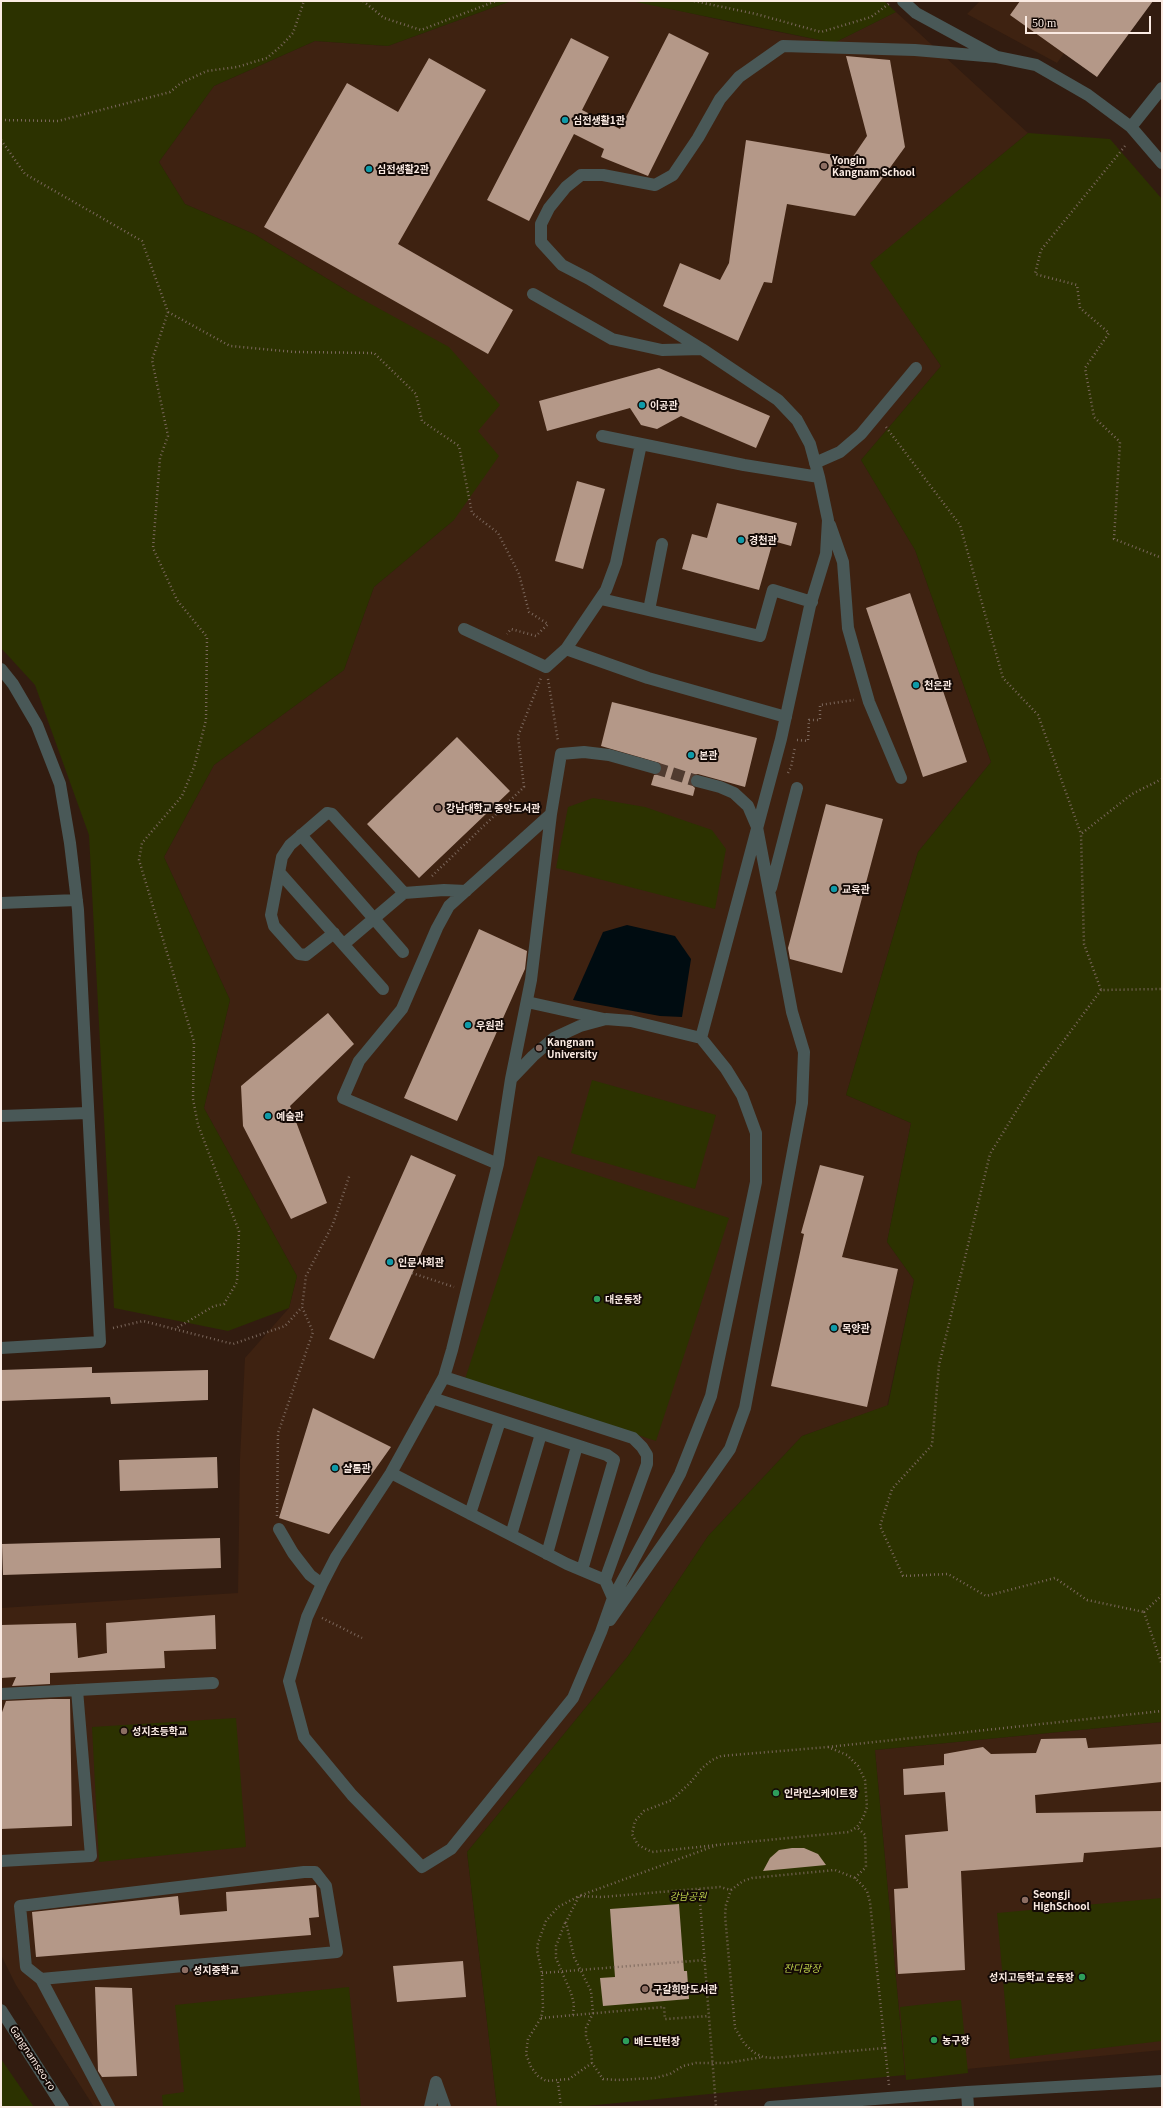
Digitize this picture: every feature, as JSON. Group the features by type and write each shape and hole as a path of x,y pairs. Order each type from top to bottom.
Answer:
{"street":[{"path":"903,1 916,13 997,57"},
{"path":"901,778 867,698 848,628 843,562 828,520 810,444 797,420 778,400 702,349 589,279 562,265 541,242 541,224 549,208 566,188 581,175 603,175 655,185 673,175 698,138 720,98 739,77 783,46 915,50 997,57 1036,65 1088,95 1131,127 1162,163"},
{"path":"1131,127 1162,88"},
{"path":"533,294 612,339 662,350 702,349"},
{"path":"815,463 840,452 861,434 916,368"},
{"path":"602,436 744,465 818,477"},
{"path":"464,629 546,667 566,649 601,599 616,563 641,444"},
{"path":"701,1038 754,844 757,827 786,717 812,602 826,554 828,520"},
{"path":"649,610 662,544"},
{"path":"601,599 760,636 773,590 812,602"},
{"path":"566,649 648,678 786,717"},
{"path":"1,669 13,684 36,726 60,784 77,900 100,1330 100,1342 1,1348"},
{"path":"526,1002 606,1019 631,1020 701,1038 726,1069 742,1096 756,1133 756,1182 711,1396 680,1474 613,1598 601,1632 573,1698 451,1848 422,1867 352,1795 304,1737 290,1680 309,1612 322,1584 336,1557 391,1473 444,1377 498,1164 511,1079 526,1002 560,754 584,752 603,754 655,768"},
{"path":"601,1632 730,1449 745,1408 802,1103 804,1052 792,1012 757,827 748,806 734,793 697,780"},
{"path":"770,891 797,788"},
{"path":"334,933 306,955 299,954 274,926 271,915 282,856 290,845 327,813 332,814 409,893"},
{"path":"498,1164 343,1098 359,1061 402,1009 437,928 449,906 551,814"},
{"path":"301,835 402,952"},
{"path":"279,872 383,988"},
{"path":"344,944 409,893 444,890 466,891"},
{"path":"1,903 77,900"},
{"path":"511,1079 533,1056 554,1038 580,1026 606,1019"},
{"path":"1,1116 88,1113"},
{"path":"444,1377 633,1438 642,1447 647,1455 647,1464 605,1580"},
{"path":"432,1398 608,1455 614,1460 582,1570"},
{"path":"470,1514 500,1421"},
{"path":"511,1535 541,1434"},
{"path":"547,1554 577,1446"},
{"path":"391,1473 547,1554 605,1580 613,1598"},
{"path":"279,1529 293,1553 310,1575 322,1584"},
{"path":"1,1694 213,1683"},
{"path":"1,1861 91,1856 76,1690"},
{"path":"41,1979 337,1952 326,1886 315,1872 304,1872 20,1906 26,1967 41,1979 109,2107"},
{"name":"Gangnamseo-ro","path":"1,2010 63,2107"},
{"path":"770,2107 967,2092 1162,2081"},
{"path":"430,2107 436,2082 446,2107"},
{"path":"967,2092 968,2107"}],"path":[{"path":"1,120 58,121 170,92 181,83 207,71 237,67 267,58 281,46 293,32 304,1"},
{"path":"363,1 384,18 421,30 496,1"},
{"path":"694,1 756,14 821,32 871,17 892,1"},
{"path":"1,140 25,174 142,241 168,312 152,360 168,436 160,458 153,548 177,600 207,637 206,720 194,767 182,796 142,843 139,860 194,1042 193,1099 198,1125 239,1231 237,1282 224,1304 214,1306 175,1329"},
{"path":"1125,146 1041,250 1035,274 1077,284 1080,308 1109,333 1085,368 1094,417 1120,442 1114,539 1162,558"},
{"path":"168,312 230,346 295,352 374,353 416,394 422,421 459,446 472,513 498,533 519,574 529,612 548,624 536,636 511,629 498,644"},
{"path":"877,415 960,525 1003,678 1038,715 1081,834 1084,944 1101,990"},
{"path":"546,667 560,754"},
{"path":"409,893 524,787 518,736 546,667"},
{"path":"791,767 797,739 808,741 809,720 820,720 820,705 867,698"},
{"path":"1081,834 1132,794 1162,779"},
{"path":"1101,990 1162,989"},
{"path":"1101,990 1037,1077 990,1154 938,1365 932,1445 892,1490 880,1526 903,1576 948,1574 986,1596 1055,1578 1087,1600 1144,1612"},
{"path":"277,1499 278,1433 312,1332 302,1307 306,1276 333,1224 350,1174"},
{"path":"412,1273 467,1291"},
{"path":"100,1330 143,1321 233,1344 285,1326 302,1307"},
{"path":"1144,1612 1162,1595"},
{"path":"309,1612 362,1638"},
{"path":"1144,1612 1162,1665"},
{"path":"828,1747 847,1754 858,1766 865,1780 867,1807 857,1827 849,1832 652,1852 638,1846 632,1834 635,1821 644,1811 672,1800 712,1760 721,1756 828,1747 1162,1711"},
{"path":"855,1878 866,1867 865,1836 857,1827"},
{"path":"592,2064 568,2079 558,2082 546,2081 538,2076 526,2054 528,2039 541,2018 543,2008 542,1973 537,1950 540,1933 546,1920 558,1907 580,1896 718,1845"},
{"path":"763,2057 744,2043 735,2028 725,1914 726,1905 731,1890 743,1881 752,1878 836,1870 855,1878 867,1891 870,1902 890,2098"},
{"path":"580,1896 602,1896 720,1887 731,1890"},
{"path":"699,1889 716,2107"},
{"path":"573,2015 574,2004 571,1993 560,1972 556,1958 556,1946 566,1922 580,1896"},
{"path":"566,1922 574,1957 582,1970 591,1991 593,2013 586,2028 586,2038 591,2049 592,2064 603,2078 616,2080 655,2078 670,2074 683,2066 696,2063 727,2063 763,2057 773,2058 885,2048"},
{"path":"542,1973 705,1960"},
{"path":"541,2018 664,2007 665,2019 709,2016"},
{"path":"558,2082 561,2107"}],"shaded area":[{"name":"Kangnam University","path":"511,1 637,1 738,24 834,43 896,12 1028,133 871,263 941,366 861,460 915,550 991,762 918,852 846,1095 911,1123 887,1242 914,1280 887,1406 802,1436 708,1536 628,1656 467,1852 497,2107 94,2107 16,1985 1,1955 1,1608 238,1593 240,1459 245,1358 289,1308 297,1276 204,1108 230,1000 164,857 214,765 344,670 374,587 454,520 349,292 254,234 185,204 159,162 214,86 315,41 388,46"},
{"path":"980,1 1102,1 1057,63 967,14"},
{"path":"627,925 675,936 691,959 682,1017 660,1016 573,1000 603,932"},
{"name":"Seongji HighSchool","path":"1162,1722 1162,2050 905,2075 875,1750"}],"green space":[{"path":"1,1 511,1 388,46 315,41 214,86 159,162 185,204 254,234 349,292 449,347 500,405 478,431 499,456 454,520 374,587 344,670 214,765 164,857 230,1000 204,1108 297,1276 289,1308 228,1331 114,1308 89,835 35,685 1,648"},
{"path":"631,1 884,1 896,12 834,43"},
{"name":"강남공원","path":"1028,133 1110,139 1162,199 1162,1722 875,1750 905,2075 576,2107 497,2107 467,1852 628,1656 708,1536 802,1436 888,1405 914,1280 887,1242 911,1123 846,1095 918,852 991,762 915,550 861,460 941,366 870,263"},
{"path":"593,798 645,807 712,830 726,849 715,909 556,868 568,807"},
{"path":"592,1080 716,1115 695,1189 571,1153"},
{"name":"대운동장","path":"538,1156 729,1218 656,1441 465,1379"},
{"path":"236,1718 246,1847 99,1862 92,1727"},
{"name":"성지고등학교 운동장","path":"1162,1898 1162,2041 1010,2059 997,1913"},
{"path":"349,1987 361,2107 163,2107 162,2095 184,2092 175,2005"},
{"name":"농구장","path":"961,2000 968,2073 906,2080 900,2007"},
{"path":"1,2059 34,2107 1,2107"}],"building":[{"path":"1020,1 1153,1 1097,77 1010,15"},
{"name":"심전생활1관","path":"669,33 709,53 648,176 601,157 604,149 574,134 529,221 487,200 571,38 609,57 582,110 620,129"},
{"path":"846,56 890,60 905,147 855,216 787,204 772,283 764,282 738,341 663,306 680,263 720,280 729,263 746,140 852,158 867,136"},
{"name":"심전생활2관","path":"429,58 486,90 398,244 513,310 488,354 264,227 347,83 398,112"},
{"name":"이공관","path":"659,368 770,416 756,448 681,416 657,429 641,425 630,408 547,431 539,401"},
{"path":"577,481 605,489 583,569 555,561"},
{"name":"경천관","path":"717,503 797,523 791,546 773,541 759,590 682,569 692,534 707,538"},
{"name":"천은관","path":"910,593 967,762 923,777 866,608"},
{"name":"본관","path":"612,702 757,738 745,787 698,774 692,775 690,779 690,783 695,788 693,796 651,785 654,775 660,774 662,770 660,763 601,746"},
{"name":"강남대학교 중앙도서관","path":"457,737 510,791 419,878 367,824"},
{"name":"교육관","path":"826,804 883,819 842,973 790,959 788,948"},
{"name":"우원관","path":"479,929 527,951 525,969 457,1121 404,1098"},
{"name":"예술관","path":"328,1013 354,1044 290,1106 327,1203 291,1219 243,1126 241,1086"},
{"name":"인문사회관","path":"411,1155 456,1175 374,1359 329,1339"},
{"name":"목양관","path":"820,1165 864,1176 842,1257 898,1269 867,1407 771,1386 804,1234 801,1233"},
{"path":"92,1367 92,1373 208,1370 208,1400 111,1404 110,1397 1,1401 1,1370"},
{"name":"샬롬관","path":"313,1408 391,1447 329,1534 279,1518"},
{"path":"217,1457 218,1488 120,1491 119,1460"},
{"path":"220,1538 221,1568 3,1575 2,1544"},
{"path":"215,1615 216,1649 164,1651 165,1668 50,1673 50,1684 12,1686 16,1677 1,1678 1,1625 76,1623 78,1658 107,1653 106,1623"},
{"path":"70,1699 72,1826 1,1829 1,1715 6,1701"},
{"path":"1086,1738 1088,1748 1162,1744 1162,1782 1035,1795 1036,1813 1162,1811 1162,1847 1084,1853 1083,1862 961,1871 965,1970 898,1974 894,1889 908,1888 905,1835 948,1831 945,1792 904,1795 903,1769 944,1765 944,1754 983,1747 991,1754 1036,1753 1041,1739"},
{"path":"804,1848 818,1854 826,1865 763,1871 770,1858 779,1850"},
{"path":"316,1885 319,1917 309,1918 311,1935 36,1957 32,1912 178,1896 180,1915 227,1911 226,1892"},
{"path":"679,1904 684,1971 687,1971 689,1999 603,2006 600,1978 615,1977 610,1909"},
{"path":"463,1961 466,1997 397,2002 393,1966"},
{"path":"95,1987 132,1988 137,2076 102,2077 98,2071"}],"tunnel":[{"path":"655,768 697,781"}],"place":[{"name":"심전생활1관","path":"565,120"},
{"name":"Yongin Kangnam School","path":"824,166"},
{"name":"심전생활2관","path":"369,169"},
{"name":"이공관","path":"642,405"},
{"name":"경천관","path":"741,540"},
{"name":"천은관","path":"916,685"},
{"name":"본관","path":"691,755"},
{"name":"강남대학교 중앙도서관","path":"438,808"},
{"name":"교육관","path":"834,889"},
{"name":"우원관","path":"468,1025"},
{"name":"Kangnam University","path":"539,1048"},
{"name":"예술관","path":"268,1116"},
{"name":"인문사회관","path":"390,1262"},
{"name":"대운동장","path":"597,1299"},
{"name":"목양관","path":"834,1328"},
{"name":"샬롬관","path":"335,1468"},
{"name":"성지초등학교","path":"124,1731"},
{"name":"인라인스케이트장","path":"776,1793"},
{"name":"Seongji HighSchool","path":"1025,1900"},
{"name":"성지중학교","path":"185,1970"},
{"name":"성지고등학교 운동장","path":"1082,1977"},
{"name":"구갈희망도서관","path":"645,1989"},
{"name":"농구장","path":"934,2040"},
{"name":"배드민턴장","path":"626,2041"}],"park label":[{"name":"잔디광장","path":"802,1968"}]}
